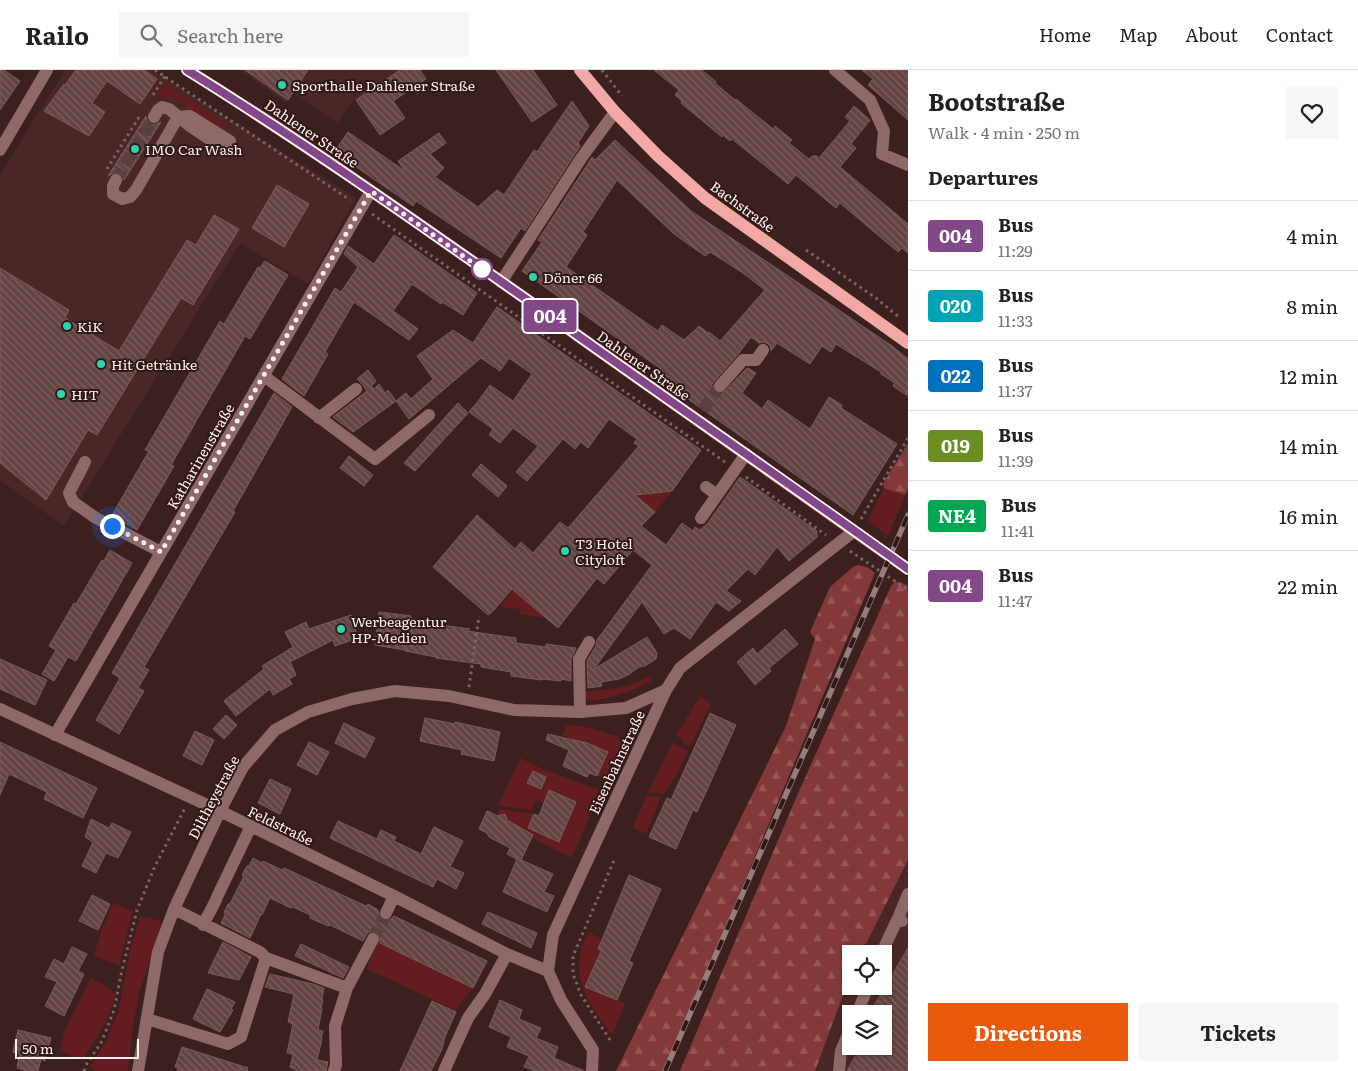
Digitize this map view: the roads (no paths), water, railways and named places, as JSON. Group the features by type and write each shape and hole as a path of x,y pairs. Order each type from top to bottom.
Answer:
{"main road":[{"name":"Dahlener Straße","path":"187,70 251,110 371,191 908,569"},
{"name":"Bachstraße","path":"580,70 615,112 658,156 705,198 908,343"}],"street":[{"path":"836,70 870,100 884,131 882,154 908,165"},
{"path":"0,150 44,72"},
{"path":"149,114 162,108 169,109 178,117 190,116 227,145"},
{"path":"501,282 582,157 615,112"},
{"path":"116,180 113,186 113,194 122,199 130,197 136,190 178,117"},
{"name":"Katharinenstraße","path":"55,735 371,191"},
{"path":"720,386 743,360 756,360 763,350"},
{"path":"264,376 375,458 429,415"},
{"path":"319,418 356,389"},
{"path":"701,518 746,454"},
{"path":"85,462 69,493 73,502 96,518 161,552"},
{"path":"706,487 717,495"},
{"name":"Eisenbahnstraße","path":"548,971 553,935 666,690 680,668 854,531"},
{"path":"580,712 579,659 589,642"},
{"name":"Diltheystraße","path":"138,1071 158,952 174,910 220,811 243,767 275,730 308,712 352,699 395,691 449,696 514,710 580,712 626,708 666,690"},
{"name":"Feldstraße","path":"0,710 220,811 394,896 507,954 548,971"},
{"path":"203,925 251,826"},
{"path":"886,945 901,919 908,894"},
{"path":"386,912 394,896"},
{"path":"174,910 260,952 266,958 347,988"},
{"path":"334,1071 336,1065 335,1026 347,988 373,939"},
{"path":"444,1071 468,1018 485,994 507,954"},
{"path":"147,1019 228,1044 241,1038 266,958"},
{"path":"548,971 562,1000 593,1050 592,1071"},
{"path":"839,1071 842,1049"}],"tunnel":[{"path":"116,180 154,117"},
{"path":"703,410 720,386"},
{"path":"373,939 386,913"}],"railway":[{"path":"665,1071 908,515"}],"place":[{"name":"Sporthalle Dahlener Straße","path":"282,85"},
{"name":"IMO Car Wash","path":"135,149"},
{"name":"Döner 66","path":"533,277"},
{"name":"KiK","path":"67,326"},
{"name":"Hit Getränke","path":"101,364"},
{"name":"HIT","path":"61,394"},
{"name":"T3 Hotel Cityloft","path":"565,551"},
{"name":"Werbeagentur HP-Medien","path":"341,629"}]}
